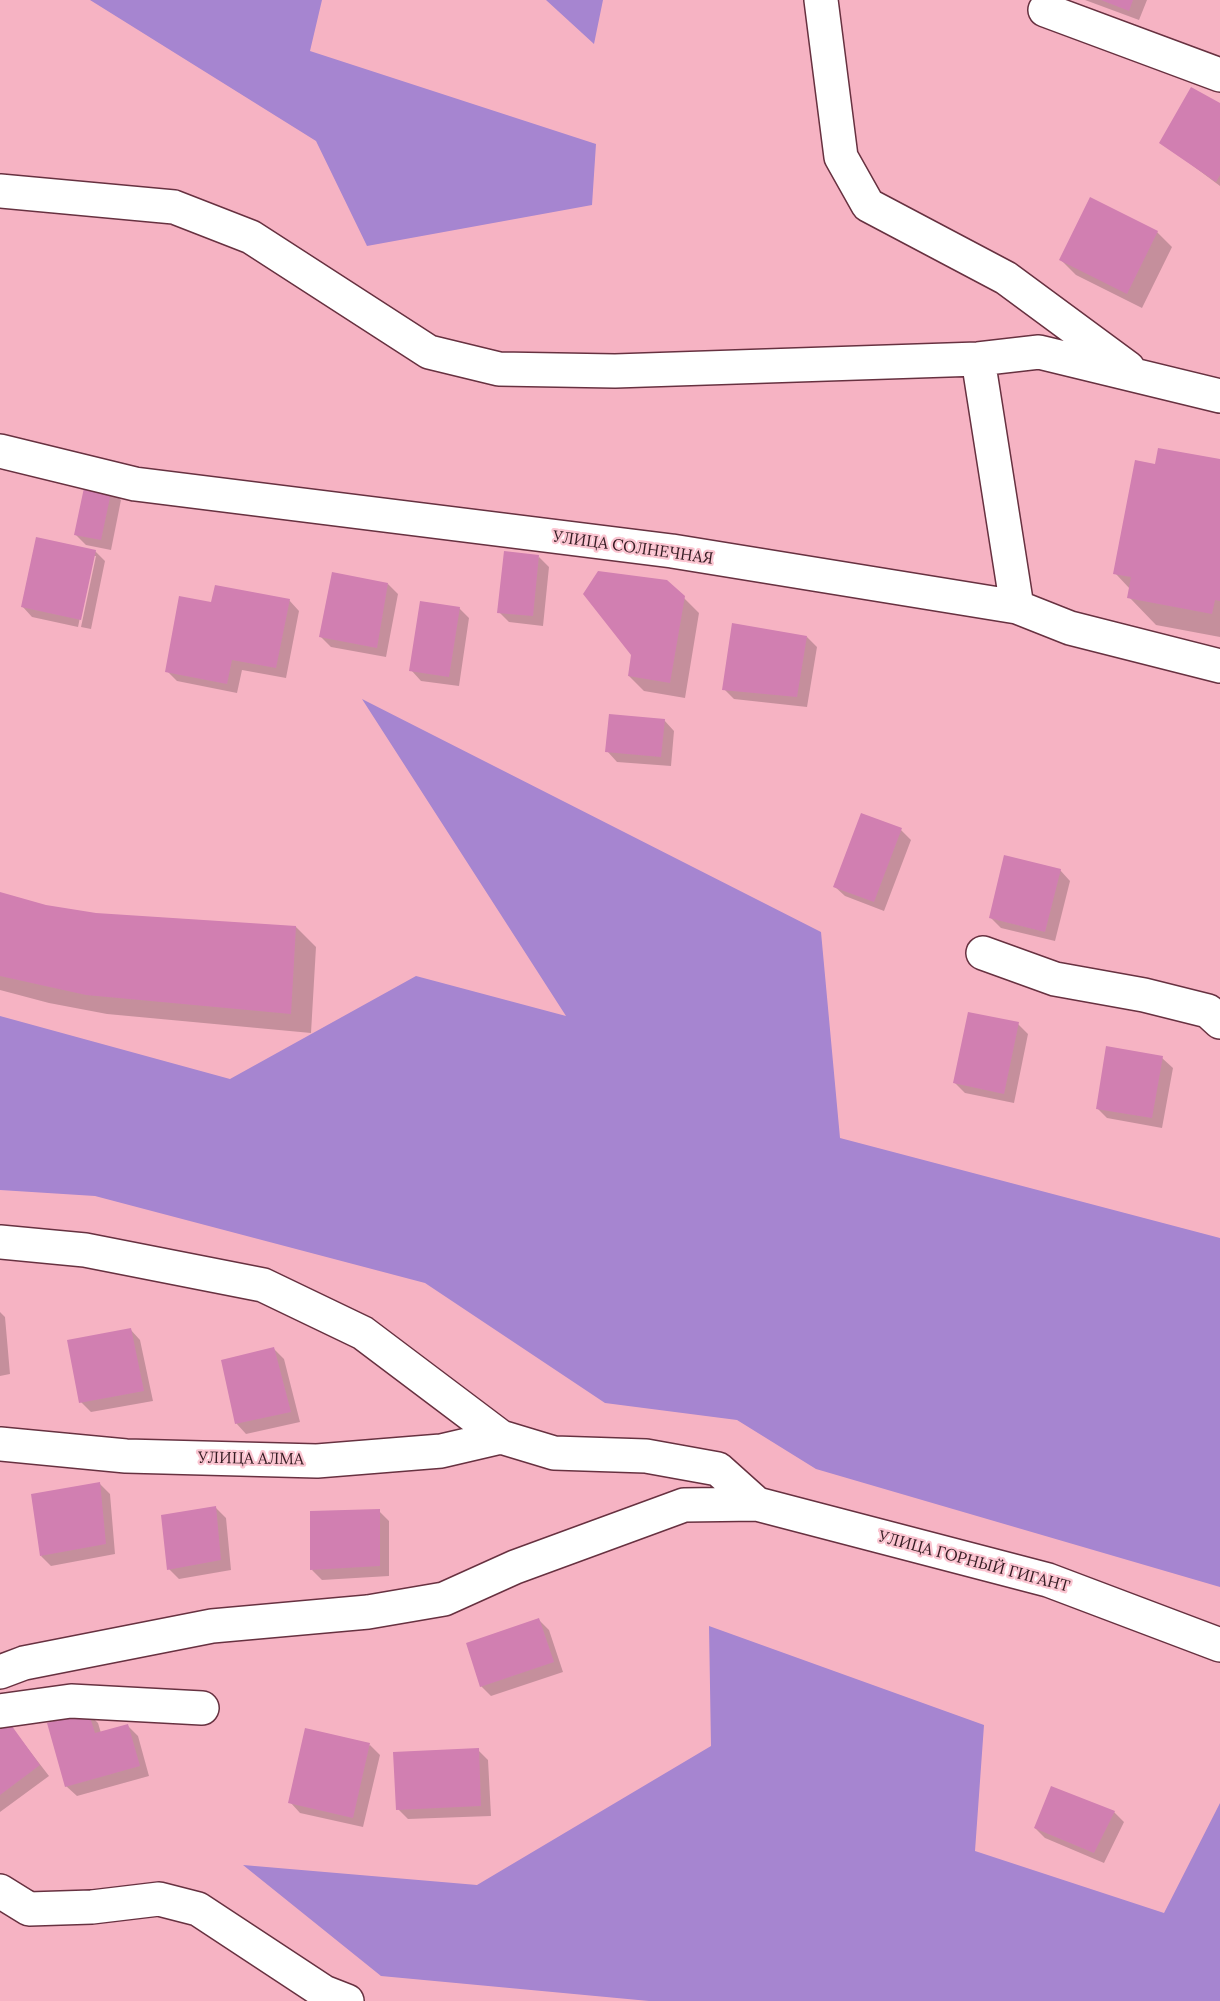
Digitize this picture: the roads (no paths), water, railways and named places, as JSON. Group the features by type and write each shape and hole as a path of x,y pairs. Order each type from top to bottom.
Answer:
{"street":[{"path":"821,0 841,157 868,205 1006,278 1139,376"},
{"path":"1045,10 1220,75"},
{"path":"0,191 174,207 251,237 429,352 499,369 615,371 978,359 1038,352 1220,396"},
{"path":"978,359 1017,607"},
{"name":"УЛИЦА СОЛНЕЧНАЯ","path":"0,451 135,484 672,551 1017,607 1070,628 1220,666"},
{"path":"983,953 1055,979 1144,995 1208,1011 1220,1022"},
{"path":"0,1242 86,1250 263,1285 363,1332 501,1437 554,1452 645,1456 718,1470 757,1504"},
{"name":"УЛИЦА АЛМА","path":"0,1444 126,1456 317,1461 441,1451 501,1437"},
{"path":"0,1672 24,1663 212,1626 368,1612 444,1599 515,1567 684,1505 757,1504"},
{"name":"УЛИЦА ГОРНЫЙ ГИГАНТ","path":"757,1504 1048,1580 1220,1645"},
{"path":"0,1711 71,1701 202,1708"},
{"path":"0,1891 29,1909 92,1907 159,1899 198,1909 324,1992 346,2001"}]}
